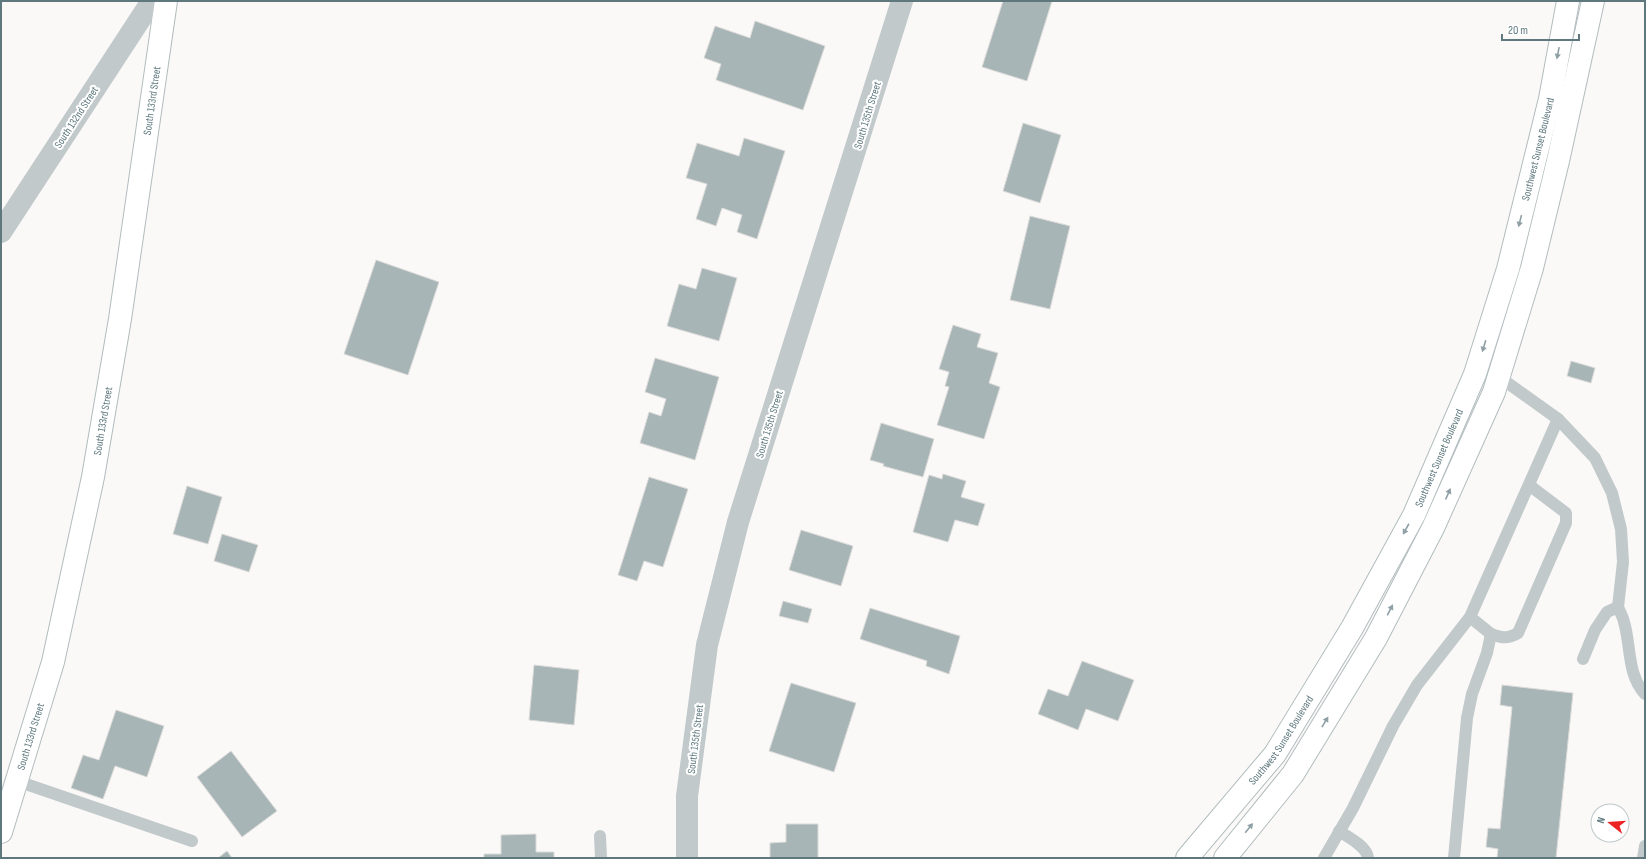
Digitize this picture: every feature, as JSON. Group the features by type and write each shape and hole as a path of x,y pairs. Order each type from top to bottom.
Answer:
{"main road":[{"name":"South 133rd Street","path":"1,832 53,662 93,477 120,319 166,1"},
{"name":"Southwest Sunset Boulevard","path":"1187,858 1275,754 1352,628 1414,515 1475,374 1508,269 1550,98 1568,1"},
{"name":"Southwest Sunset Boulevard","path":"1224,858 1294,774 1376,638 1433,528 1494,392 1537,245 1558,161 1593,1"}],"street":[{"name":"South 132nd Street","path":"1,232 152,1"},
{"name":"South 135th Street","path":"687,858 687,796 707,645 738,522 902,1"}],"lane":[{"path":"1498,376 1558,419 1595,458 1612,493 1622,536 1623,562 1618,607 1624,622 1630,658 1638,687 1645,694"},
{"path":"1324,858 1353,808 1393,726 1416,685 1470,617 1558,419"},
{"path":"1470,617 1491,634 1503,638 1511,637 1518,633 1566,522 1566,513 1529,485"},
{"path":"1583,659 1595,630 1607,612 1618,607"},
{"path":"1454,858 1467,718 1472,694 1487,653 1491,634"},
{"path":"17,781 192,841"},
{"path":"1339,831 1358,844 1368,854 1368,858"},
{"path":"600,836 601,858"},
{"path":"1643,858 1645,846"}],"building":[{"path":"1003,1 1052,1 1027,81 982,67"},
{"path":"755,21 825,46 803,110 716,80 721,64 704,58 715,26 750,38"},
{"path":"1023,123 1061,135 1040,203 1003,191"},
{"path":"744,138 785,151 757,239 737,232 742,215 722,208 716,226 696,219 707,184 686,178 697,143 739,156"},
{"path":"1030,216 1070,226 1050,309 1010,300"},
{"path":"376,260 439,282 408,375 344,354"},
{"path":"702,268 737,278 719,341 667,326 679,284 696,289"},
{"path":"953,325 981,334 977,347 998,353 989,383 1000,387 984,439 937,425 949,387 945,386 949,372 939,369"},
{"path":"655,358 719,377 695,460 640,443 649,412 661,416 666,399 645,392"},
{"path":"1571,361 1595,368 1591,383 1567,376"},
{"path":"881,423 934,439 923,477 883,466 884,464 870,460"},
{"path":"943,474 966,481 961,497 985,504 978,526 955,520 948,542 913,532 929,475 942,479"},
{"path":"649,477 688,489 663,567 644,561 637,581 618,575"},
{"path":"187,486 222,497 208,544 173,534"},
{"path":"801,530 853,546 841,586 789,570"},
{"path":"222,534 258,545 249,572 214,561"},
{"path":"783,601 812,609 808,623 779,616"},
{"path":"870,608 960,636 949,674 926,666 927,661 860,639"},
{"path":"1082,661 1134,680 1118,721 1086,709 1078,730 1038,714 1048,689 1068,696"},
{"path":"534,665 579,670 574,725 529,720"},
{"path":"791,683 856,703 834,772 769,751"},
{"path":"1502,685 1573,693 1556,858 1497,858 1498,849 1486,847 1488,828 1500,829 1512,707 1500,705"},
{"path":"116,710 164,726 147,777 115,766 103,799 71,788 83,755 99,760"},
{"path":"231,751 277,811 242,837 197,777"},
{"path":"786,824 818,824 818,858 770,858 770,843 786,842"},
{"path":"536,834 536,852 554,852 554,858 484,858 484,854 501,854 501,835"},
{"path":"227,851 232,858 218,858"}]}
